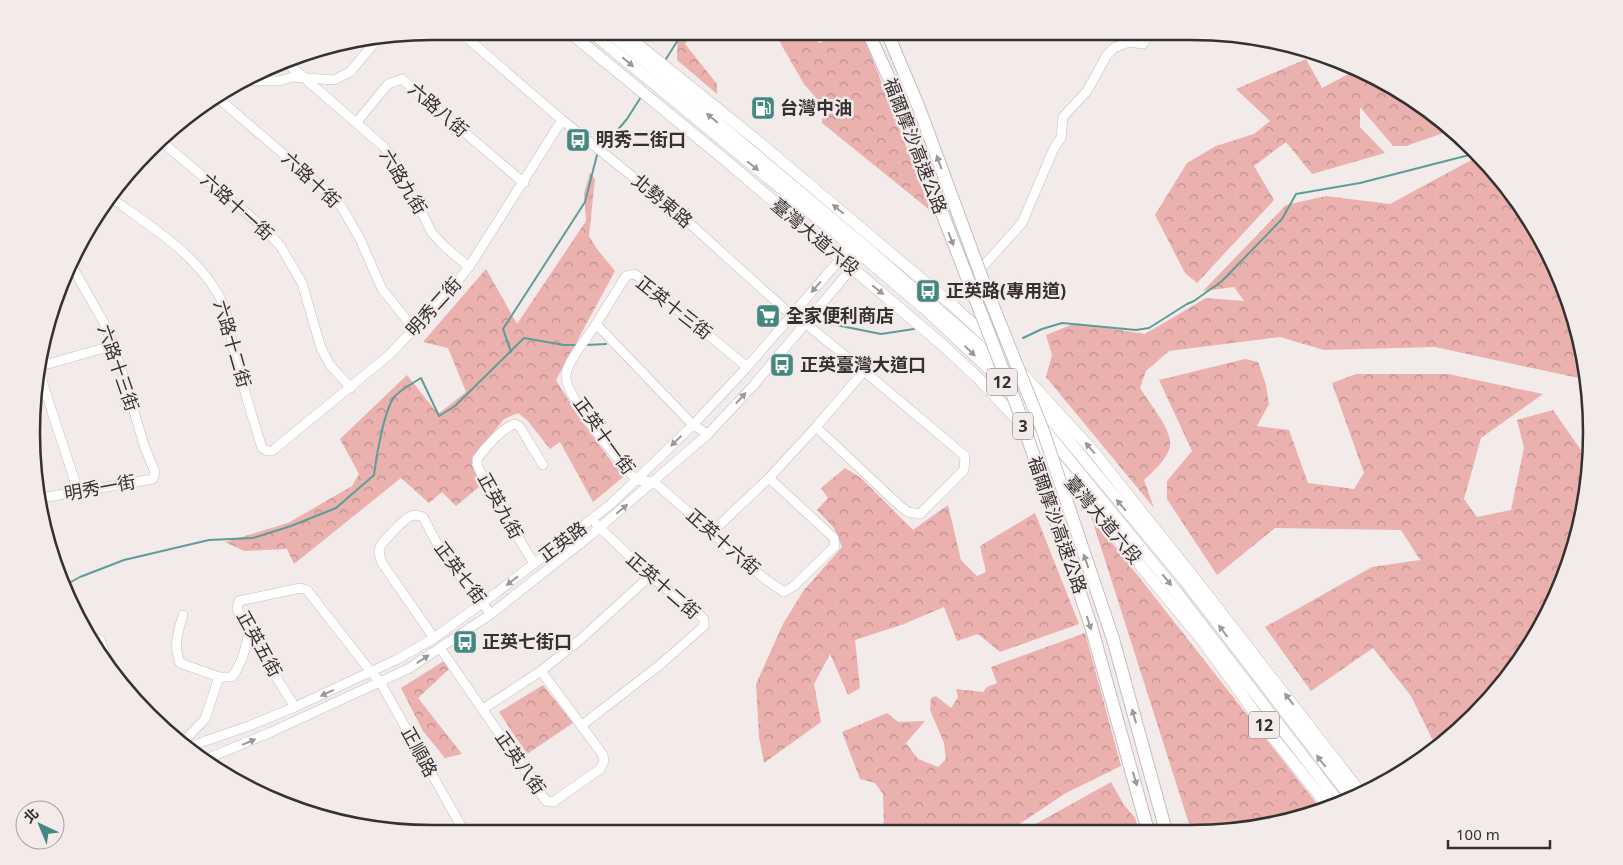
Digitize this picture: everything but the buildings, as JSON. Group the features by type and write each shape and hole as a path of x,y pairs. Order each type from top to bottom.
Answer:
{"highway":[{"name":"福爾摩沙高速公路","path":"872,40 894,89 1017,406 1091,626 1146,825"},
{"name":"福爾摩沙高速公路","path":"890,40 919,108 986,289 1042,431 1113,639 1165,825"}],"main road":[{"name":"臺灣大道六段","path":"579,40 730,164 945,347 979,379 1040,444 1202,640 1271,735 1324,801"},
{"name":"臺灣大道六段","path":"601,40 739,155 854,243"},
{"name":"臺灣大道六段","path":"617,40 854,243 997,361 1035,400 1185,582 1347,792"},
{"name":"臺灣大道六段","path":"631,40 754,138 876,240 999,348 1093,451 1192,574 1357,788"},
{"name":"臺灣大道六段","path":"865,252 989,369 1027,408 1175,590 1335,797"}],"street":[{"name":"北勢東路","path":"469,40 562,120 677,212 791,315 806,324 965,456 964,470 920,514 908,512 816,427"},
{"path":"950,303 1022,223 1054,148 1061,138 1063,117 1087,91 1107,55 1114,48 1129,42 1143,44 1145,40"},
{"path":"257,81 279,82 292,77 334,80 350,72 373,45"},
{"name":"六路九街","path":"291,66 385,148 401,172 432,233 469,267"},
{"name":"六路八街","path":"357,122 388,84 402,79 524,183"},
{"name":"六路十街","path":"222,101 341,206 359,238 382,289 414,330"},
{"name":"明秀二街","path":"262,448 267,452 272,450 351,388 389,355 446,296 469,267 524,183 562,120"},
{"name":"六路十一街","path":"166,145 263,227 281,247 302,283 321,348 330,365 351,388"},
{"name":"六路十二街","path":"116,201 163,236 198,266 218,294 226,310 236,359 262,448"},
{"name":"正英路","path":"195,745 249,726 295,707 398,660 434,638 592,520 693,425 747,368 865,231"},
{"name":"正英路","path":"211,757 269,733 408,669 491,614 599,529 708,434 754,386 876,240"},
{"name":"六路十三街","path":"74,272 104,323 111,346 120,365 145,448 155,472"},
{"name":"正英十三街","path":"596,324 626,276 634,274 747,368"},
{"path":"596,324 693,425 708,434"},
{"name":"正英十一街","path":"596,324 570,364 566,375 568,385 592,427 636,480 654,482"},
{"path":"46,364 111,346"},
{"path":"712,532 769,478 864,371"},
{"path":"43,384 78,491"},
{"name":"正英九街","path":"534,564 487,485 477,465 477,459 484,449 509,426 515,424 520,427 543,465"},
{"name":"明秀一街","path":"46,497 152,479 155,472"},
{"name":"正英十六街","path":"654,482 784,592 794,586 835,546 834,538 769,478"},
{"name":"正英七街","path":"434,638 382,563 379,555 380,547 411,516 419,515 423,517 443,555 491,614"},
{"name":"正英十二街","path":"582,726 662,664 704,626 704,620 700,614 650,576 599,529 592,520"},
{"path":"483,709 541,671 582,638 650,576"},
{"name":"正英五街","path":"295,707 249,634 237,609 239,601 300,588 307,590 371,672"},
{"path":"183,615 178,631 176,654 180,663 219,677 232,676 236,671 243,657 249,634"},
{"name":"正英八街","path":"440,648 546,801 553,802 600,768 604,761 603,755 541,671"},
{"name":"正順路","path":"371,672 380,682 460,825"},
{"path":"187,738 205,719 219,677"}],"green space":[{"path":"678,40 688,40 685,44 717,84 717,94 677,60"},
{"path":"779,40 816,40 819,43 827,40 865,40 931,211 822,123 822,105 804,84"},
{"path":"1306,59 1322,88 1349,74 1409,106 1444,133 1406,146 1393,146 1360,107 1360,127 1385,153 1312,174 1286,142 1254,166 1274,200 1197,283 1185,273 1155,215 1187,163 1216,146 1254,134 1270,121 1236,89"},
{"path":"1472,159 1517,214 1543,259 1570,331 1579,378 1435,347 1324,350 1280,337 1169,351 1146,371 1140,388 1164,424 1170,439 1169,451 1160,464 1144,480 1154,508 1046,377 1052,355 1046,335 1076,323 1145,334 1206,298 1244,301 1234,287 1203,291 1286,205 1326,196 1390,204"},
{"path":"590,173 595,179 589,236 615,271 556,380 581,420 623,477 593,502 560,442 550,449 527,420 518,413 504,419 474,457 479,487 456,506 442,492 429,503 401,478 294,564 287,549 244,551 225,542 288,523 352,486 359,474 340,439 407,375 438,414 466,392 448,348 423,342 486,269 517,324 586,221 584,193"},
{"path":"1245,359 1258,362 1266,385 1269,404 1257,426 1289,430 1308,483 1354,489 1364,473 1332,383 1356,374 1448,374 1543,394 1481,438 1464,499 1477,517 1511,510 1524,448 1517,420 1553,410 1582,452 1580,484 1570,534 1543,606 1517,651 1486,691 1449,728 1433,741 1411,696 1373,648 1311,691 1265,627 1372,567 1420,560 1401,530 1275,528 1217,575 1167,499 1167,481 1192,451 1159,380"},
{"path":"845,468 861,478 913,530 948,505 961,560 977,576 986,572 980,546 1035,513 1079,624 1000,652 978,634 957,641 944,607 904,624 855,640 860,688 848,695 830,654 814,684 821,722 764,763 759,737 756,684 783,624 804,590 842,547 834,528 817,510 828,498 821,488"},
{"path":"1091,516 1317,804 1292,812 1242,822 1189,825"},
{"path":"1085,633 1121,766 1066,793 1018,825 884,825 883,794 875,783 860,779 842,732 887,713 898,722 925,721 906,743 918,759 938,767 946,759 944,743 930,710 931,698 936,696 951,708 958,697 956,689 983,692 987,687 997,683 991,667"},
{"path":"444,661 449,669 418,698 462,754 445,758 423,731 401,688"},
{"path":"543,685 573,723 527,754 499,712"},
{"path":"1111,782 1124,805 1135,818 1137,825 1034,825"}],"waterway":[{"path":"666,59 678,40"},
{"path":"604,146 627,119 641,97"},
{"path":"511,352 503,329 585,202 597,155"},
{"path":"1023,338 1042,329 1062,323 1136,330 1149,328 1194,301 1222,281 1282,219 1296,194 1360,183 1468,155"},
{"path":"831,324 881,334 914,329"},
{"path":"70,583 124,560 209,540 253,538 291,526 336,508 374,475 387,411 395,396 404,389 421,378 439,416 455,406 524,338 564,345 577,345"},
{"path":"586,345 606,344"}],"place":[{"name":"台灣中油","path":"763,108"},
{"name":"明秀二街口","path":"578,140"},
{"name":"正英路(專用道)","path":"928,291"},
{"name":"全家便利商店","path":"768,316"},
{"name":"正英臺灣大道口","path":"782,365"},
{"name":"正英七街口","path":"465,642"}]}
